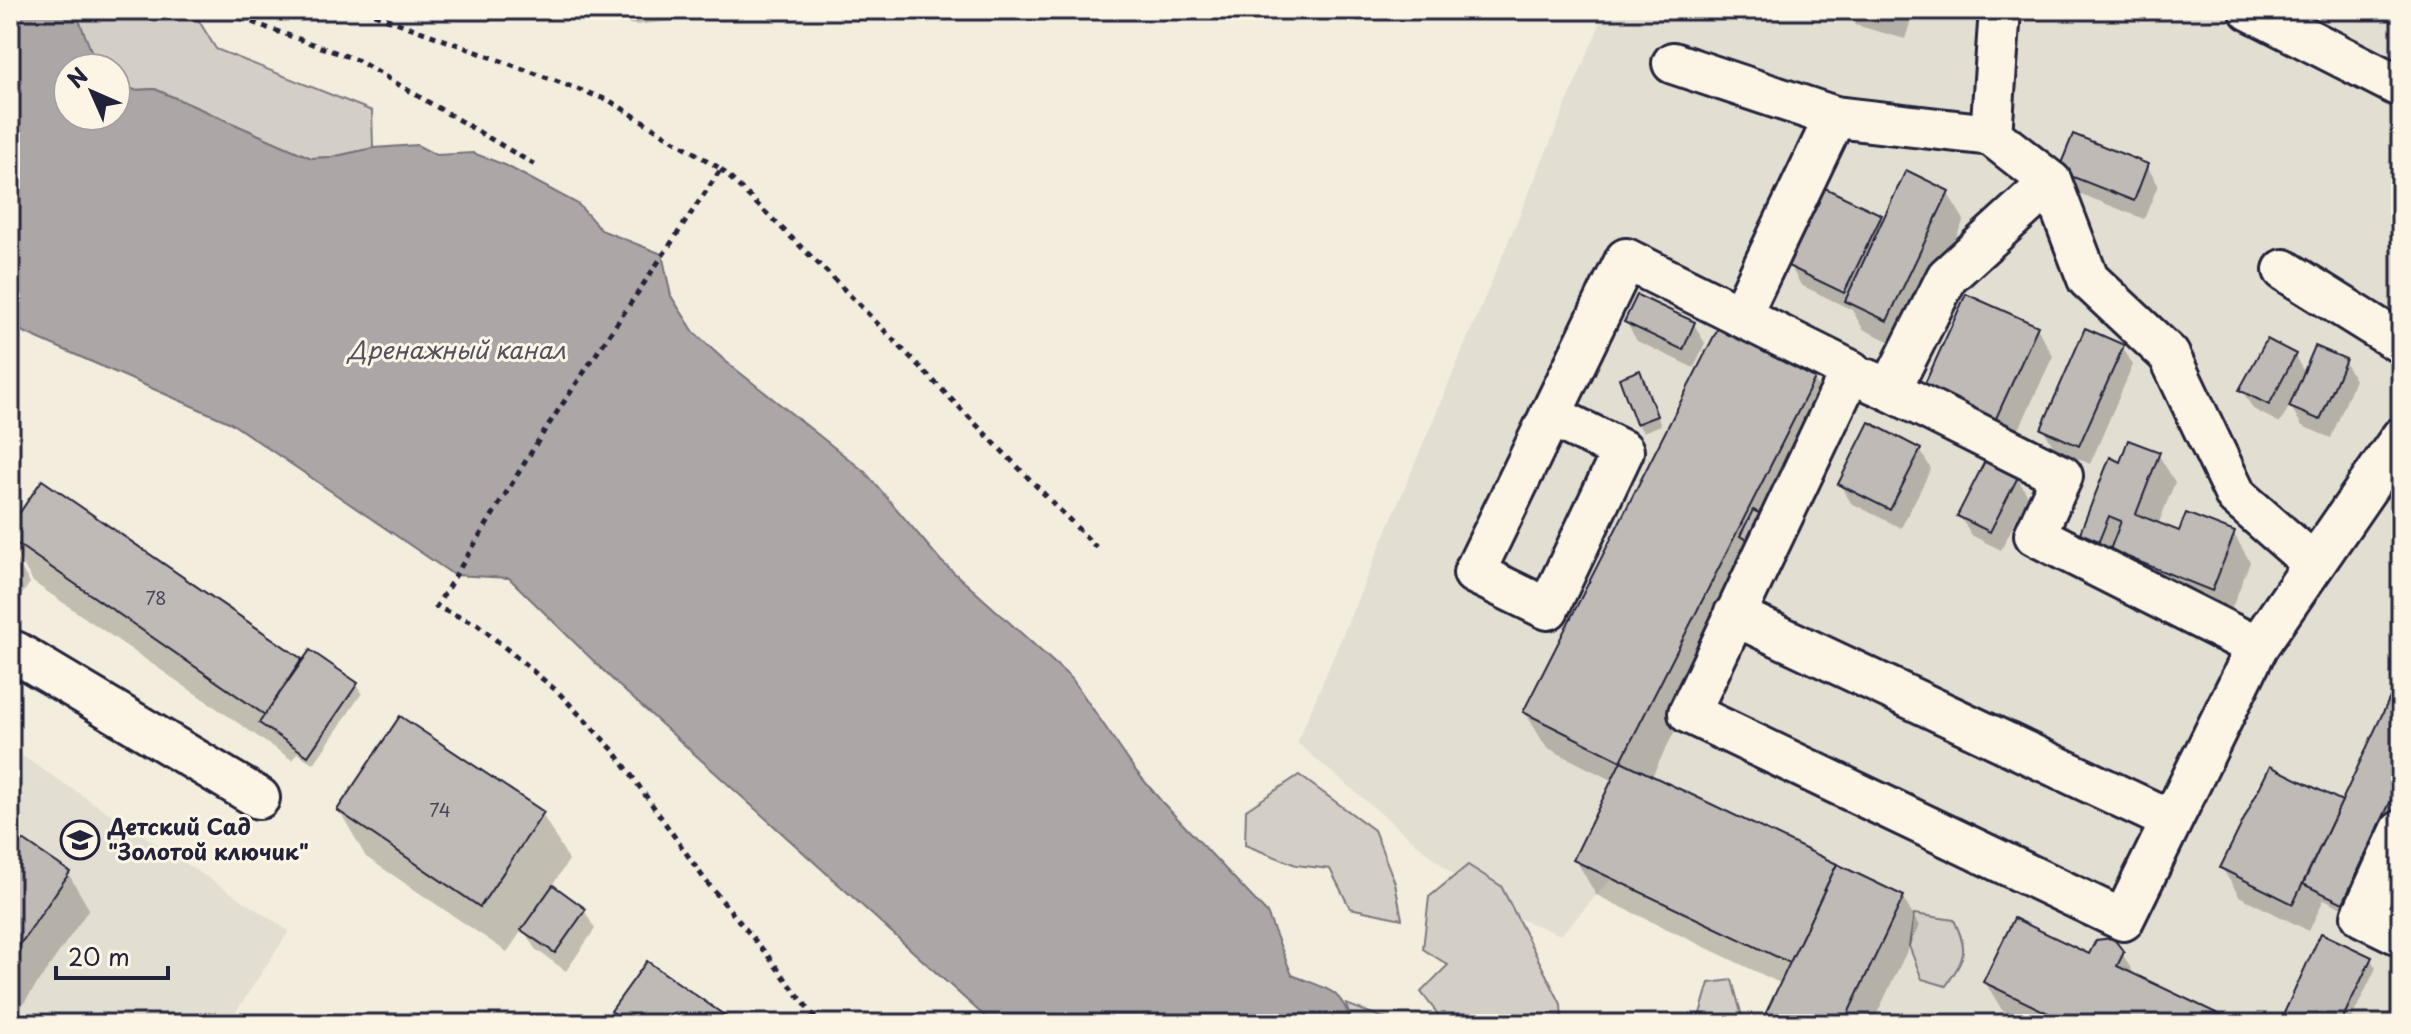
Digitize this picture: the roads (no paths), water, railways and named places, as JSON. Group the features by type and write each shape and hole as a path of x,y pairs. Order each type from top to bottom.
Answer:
{"lane":[{"path":"1991,135 2000,10"},
{"path":"2250,10 2401,87"},
{"path":"1673,63 1835,117 1991,135 2051,182 2088,279 2169,355 2236,496 2314,564"},
{"path":"1740,316 1835,117"},
{"path":"1890,390 1947,277 2051,182"},
{"path":"1550,415 1623,451 1548,609 1474,573 1550,415 1626,259 2062,476 2035,535 2257,647"},
{"path":"2284,270 2401,343"},
{"path":"1851,371 1689,713 2123,920 2257,647 2401,438"},
{"path":"1734,615 2170,820"},
{"path":"10,652 15,652 259,798"},
{"path":"2401,831 2362,916 2401,935"}],"water":[{"name":"Дренажный канал","path":"10,10 75,10 92,52 52,52 52,132 132,132 132,89 155,89 311,158 417,145 436,155 473,153 505,165 578,204 601,230 662,254 671,296 694,332 724,360 865,472 941,561 1072,679 1135,770 1267,913 1292,975 1330,990 1342,1002 1352,1024 993,1024 616,683 509,578 454,575 231,423 10,326"}],"place":[{"name":"Детский Сад \"Золотой ключик\"","path":"80,840"}]}
